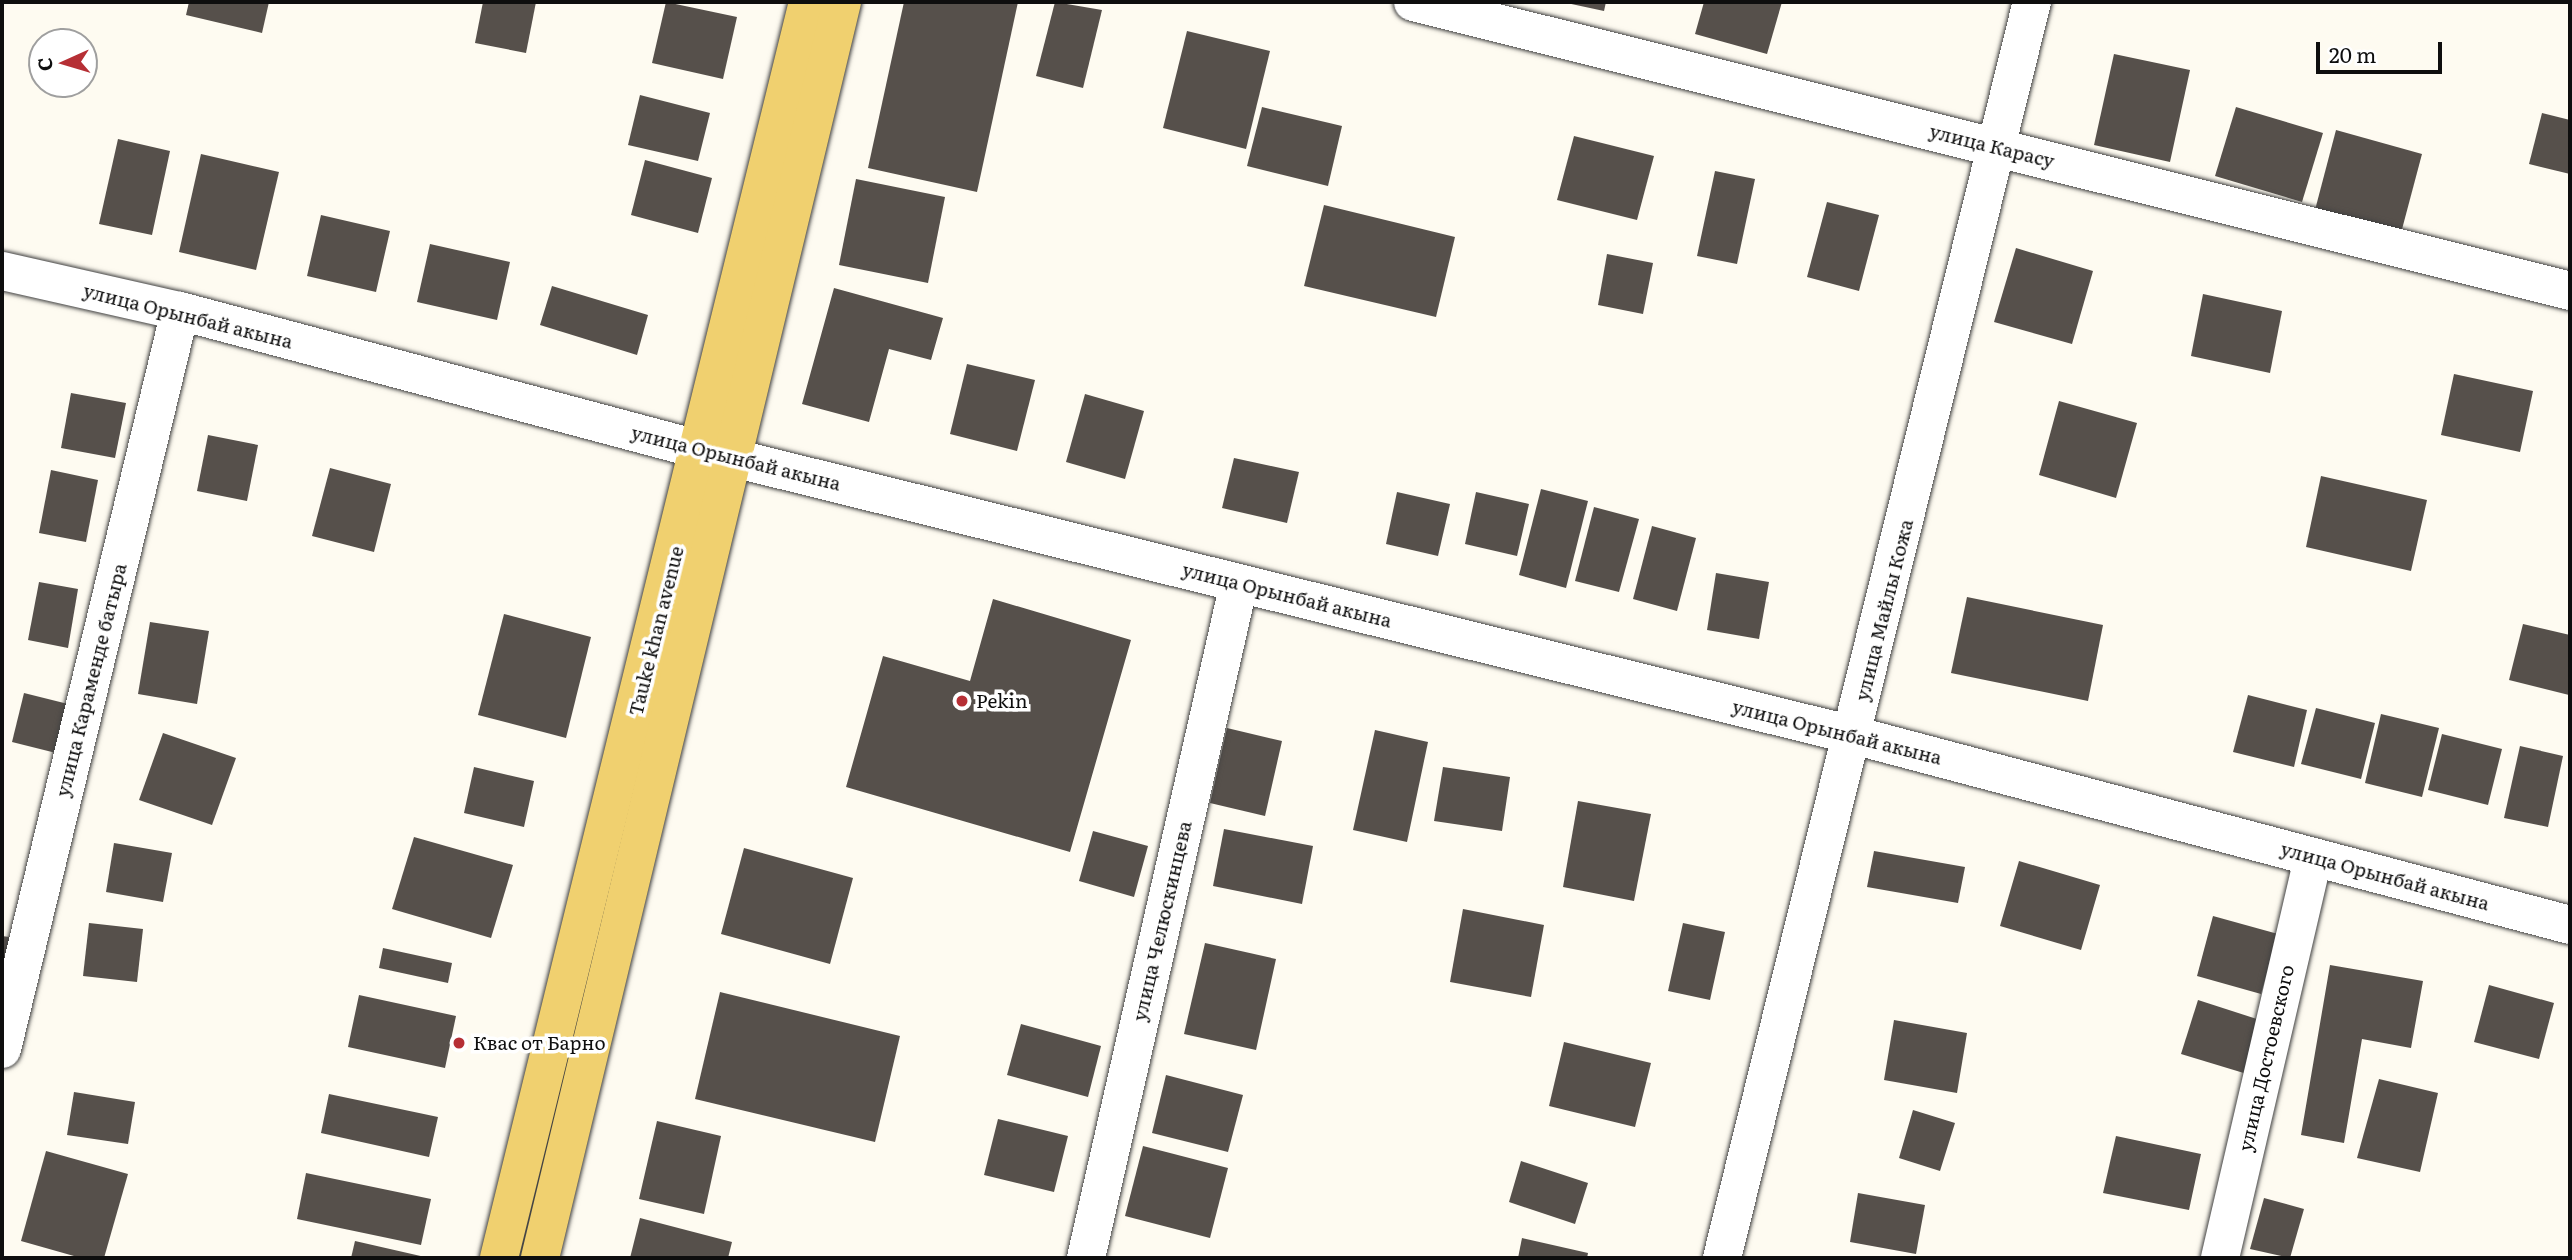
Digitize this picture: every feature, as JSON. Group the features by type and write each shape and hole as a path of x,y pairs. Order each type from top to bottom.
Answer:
{"main road":[{"name":"Tauke khan avenue","path":"540,1258 717,454 808,2"},
{"name":"Tauke khan avenue","path":"499,1258 842,2"}],"street":[{"name":"улица Карасу","path":"1413,2 2570,291"},
{"name":"улица Майлы Кожа","path":"1722,1258 2032,2"},
{"name":"улица Орынбай акына","path":"2,271 180,311 717,454 1853,735 2570,925"},
{"name":"улица Караменде батыра","path":"2,1049 180,311"},
{"name":"улица Челюскинцева","path":"1086,1258 1239,583"},
{"name":"улица Достоевского","path":"2220,1258 2313,858"}],"building":[{"path":"189,2 269,2 262,33 186,15"},
{"path":"483,2 536,2 526,53 475,43"},
{"path":"666,2 737,17 723,79 652,63"},
{"path":"904,2 1018,2 977,192 868,168"},
{"path":"1055,2 1102,10 1083,88 1036,76"},
{"path":"1562,2 1606,2 1604,11"},
{"path":"1704,2 1782,2 1767,54 1695,34"},
{"path":"1187,31 1270,51 1246,149 1163,128"},
{"path":"2114,54 2190,70 2170,162 2094,145"},
{"path":"640,95 710,113 698,161 628,145"},
{"path":"1262,107 1342,126 1328,186 1247,166"},
{"path":"2236,107 2323,133 2302,202 2215,176"},
{"path":"2542,113 2570,120 2570,174 2529,164"},
{"path":"2336,130 2422,154 2401,233 2315,210"},
{"path":"1574,136 1654,156 1637,220 1557,200"},
{"path":"118,139 170,151 152,235 99,224"},
{"path":"201,154 279,172 256,270 179,252"},
{"path":"645,160 712,178 698,233 631,215"},
{"path":"1715,171 1755,179 1737,264 1697,256"},
{"path":"856,179 945,197 928,283 839,265"},
{"path":"1827,202 1879,215 1859,291 1807,277"},
{"path":"1324,205 1455,237 1436,317 1304,286"},
{"path":"321,215 390,231 376,292 307,276"},
{"path":"430,244 510,262 497,320 417,302"},
{"path":"2016,248 2093,271 2072,344 1994,322"},
{"path":"1607,254 1653,263 1643,314 1598,305"},
{"path":"552,286 648,315 637,355 540,325"},
{"path":"834,288 943,318 931,360 889,349 869,422 802,404"},
{"path":"2203,294 2282,311 2270,373 2191,356"},
{"path":"967,364 1035,380 1017,451 950,434"},
{"path":"2454,374 2533,391 2520,452 2441,435"},
{"path":"71,393 126,403 115,458 61,448"},
{"path":"1085,394 1144,411 1125,479 1066,462"},
{"path":"2059,401 2137,423 2116,498 2039,475"},
{"path":"208,435 258,445 247,501 197,491"},
{"path":"1234,458 1299,472 1287,523 1222,508"},
{"path":"330,468 391,484 374,552 312,536"},
{"path":"51,470 98,480 86,542 39,533"},
{"path":"2321,476 2427,500 2411,571 2306,547"},
{"path":"1541,489 1588,501 1566,588 1519,575"},
{"path":"1397,492 1450,504 1438,556 1386,544"},
{"path":"1476,492 1529,504 1517,556 1465,544"},
{"path":"1594,507 1639,519 1619,592 1575,581"},
{"path":"1652,526 1696,538 1677,611 1633,599"},
{"path":"1716,573 1769,582 1759,639 1707,630"},
{"path":"39,582 78,589 68,648 28,640"},
{"path":"1967,597 2103,625 2088,701 1951,673"},
{"path":"993,599 1131,640 1070,852 846,787 883,656 970,681"},
{"path":"504,614 591,637 566,738 478,715"},
{"path":"150,622 209,631 197,704 138,694"},
{"path":"2523,624 2570,635 2569,695 2509,680"},
{"path":"24,693 68,704 56,753 12,742"},
{"path":"2248,695 2307,710 2294,767 2233,752"},
{"path":"2316,708 2375,723 2361,779 2301,764"},
{"path":"2381,714 2439,728 2422,797 2365,783"},
{"path":"1227,728 1282,741 1265,816 1210,803"},
{"path":"1375,730 1428,742 1407,842 1353,830"},
{"path":"163,733 236,758 212,825 139,800"},
{"path":"2442,734 2502,749 2488,805 2428,790"},
{"path":"2520,746 2563,756 2548,827 2504,818"},
{"path":"474,767 534,781 524,827 464,813"},
{"path":"1443,767 1510,777 1502,831 1434,821"},
{"path":"1578,801 1651,814 1634,901 1563,887"},
{"path":"1224,829 1313,846 1302,904 1213,886"},
{"path":"1093,831 1148,846 1134,897 1079,881"},
{"path":"414,837 513,865 491,938 392,909"},
{"path":"114,843 172,853 163,902 106,892"},
{"path":"744,848 853,878 830,964 721,934"},
{"path":"1874,851 1965,867 1958,903 1867,887"},
{"path":"2019,861 2100,885 2081,950 2000,926"},
{"path":"1463,909 1544,925 1531,997 1450,982"},
{"path":"2213,916 2278,934 2261,994 2197,976"},
{"path":"89,923 143,929 137,982 83,976"},
{"path":"1683,923 1725,932 1710,1000 1668,991"},
{"path":"2,936 16,938 2,977"},
{"path":"1205,943 1276,959 1256,1050 1184,1034"},
{"path":"383,948 452,963 448,983 379,968"},
{"path":"2330,965 2423,981 2411,1048 2362,1039 2344,1143 2301,1135"},
{"path":"2489,985 2554,1003 2539,1059 2474,1042"},
{"path":"720,992 900,1036 875,1142 695,1099"},
{"path":"359,995 456,1016 445,1068 348,1047"},
{"path":"2198,1000 2263,1021 2247,1074 2181,1054"},
{"path":"1894,1020 1967,1033 1957,1093 1884,1080"},
{"path":"1021,1024 1101,1046 1088,1097 1007,1075"},
{"path":"1564,1042 1651,1063 1635,1127 1549,1106"},
{"path":"1166,1075 1243,1095 1228,1152 1152,1133"},
{"path":"2379,1079 2438,1093 2420,1172 2357,1158"},
{"path":"74,1092 135,1102 128,1144 67,1135"},
{"path":"329,1094 438,1117 429,1157 321,1133"},
{"path":"1913,1110 1955,1123 1940,1171 1899,1158"},
{"path":"998,1119 1068,1136 1054,1192 984,1175"},
{"path":"657,1121 721,1136 704,1214 639,1199"},
{"path":"2116,1136 2201,1154 2189,1210 2103,1193"},
{"path":"1143,1146 1228,1168 1210,1238 1125,1216"},
{"path":"46,1151 128,1174 104,1258 81,1258 21,1241"},
{"path":"1521,1161 1588,1183 1575,1224 1509,1202"},
{"path":"306,1173 431,1199 421,1245 297,1219"},
{"path":"1858,1193 1925,1205 1916,1254 1850,1242"},
{"path":"2264,1198 2304,1209 2290,1258 2250,1249"},
{"path":"640,1218 732,1242 728,1258 630,1258"},
{"path":"1522,1238 1588,1253 1587,1258 1518,1258"},
{"path":"355,1241 425,1257 425,1258 351,1258"}],"place":[{"name":"Pekin","path":"962,701"},
{"name":"Квас от Барно","path":"459,1043"}]}
